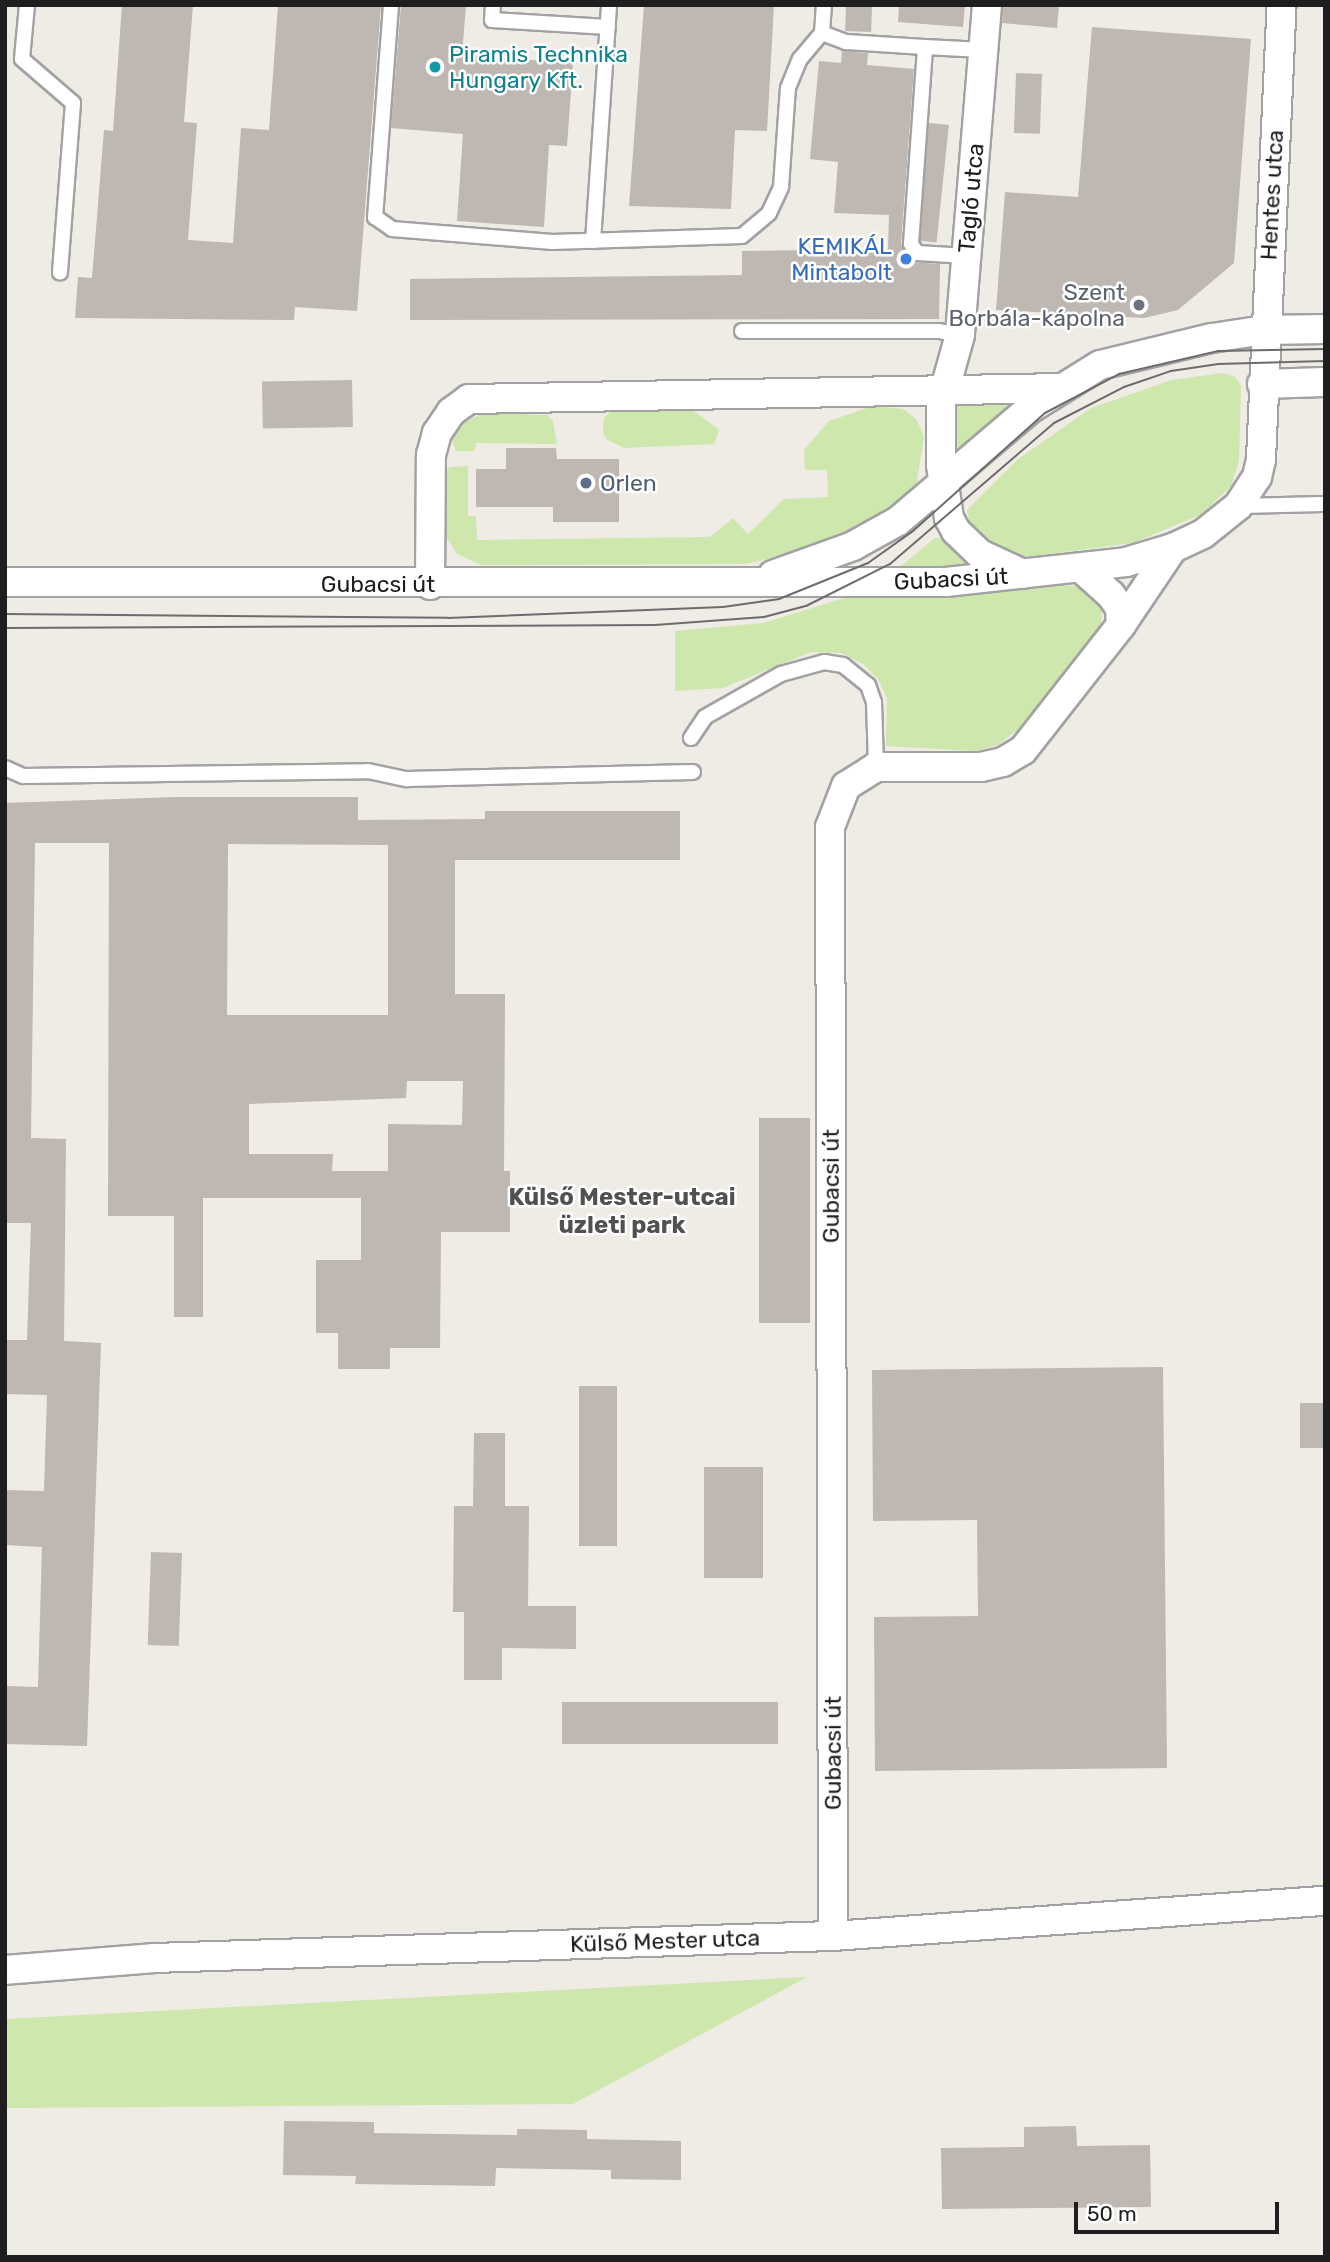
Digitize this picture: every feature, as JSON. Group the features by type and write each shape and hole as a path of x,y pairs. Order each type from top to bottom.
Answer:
{"street":[{"name":"Tagló utca","path":"943,388 960,335 987,5"},
{"name":"Hentes utca","path":"1262,384 1282,5"},
{"name":"Gubacsi út","path":"750,582 853,546 898,521 942,486 1007,427 1061,388 1100,366 1138,353 1264,330 1325,329"},
{"path":"1262,384 1325,382"},
{"name":"Gubacsi út","path":"5,582 430,585 946,582 1081,568 1173,548 1203,534 1238,506 1257,477 1261,459 1262,384"},
{"name":"Gubacsi út","path":"943,388 942,486 949,518 967,544 997,565 1026,575"},
{"name":"Gubacsi út","path":"430,585 431,455 437,433 451,412 469,399 490,396 1061,388"},
{"path":"876,767 981,766 1003,762 1041,732 1121,625 1173,548"},
{"path":"1081,568 1111,595 1120,608 1121,625"},
{"name":"Gubacsi út","path":"833,1936 830,827 846,786 859,774 876,767"},
{"name":"Külső Mester utca","path":"5,1970 154,1958 833,1936 1325,1901"}],"lane":[{"path":"27,5 22,59 73,103 60,273"},
{"path":"391,5 375,217 391,229 552,242 742,236 769,213 782,187 788,88 800,59 822,33 824,5"},
{"path":"493,5 492,20 608,27"},
{"path":"593,241 609,5"},
{"path":"822,33 846,42 983,50"},
{"path":"925,47 911,244 917,253 967,256"},
{"path":"742,331 939,331 960,335"},
{"path":"1238,506 1325,503"},
{"path":"691,738 705,717 781,674 824,662 843,665 857,672 871,693 876,767"},
{"path":"5,768 23,776 368,771 407,779 693,772"}],"green space":[{"path":"1223,373 1235,377 1241,386 1239,461 1231,486 1202,514 1133,543 1034,556 1014,556 994,547 970,527 967,510 1017,460 1091,408 1172,380"},
{"path":"953,402 1012,402 962,449 955,446 952,435"},
{"path":"873,406 903,409 916,419 924,437 916,486 906,498 868,522 798,553 744,564 481,565 457,554 447,538 441,513 444,472 450,467 468,466 468,516 476,516 477,540 710,537 733,518 748,534 784,499 828,497 827,470 805,470 804,450 829,421"},
{"path":"691,409 719,430 714,444 624,448 606,439 603,431 604,418 611,411"},
{"path":"482,413 547,415 553,421 557,444 476,443 475,451 456,451 452,441 462,424"},
{"path":"935,538 942,538 977,568 900,567"},
{"path":"1051,583 1082,587 1102,605 1101,632 1035,716 998,745 974,751 886,746 887,698 878,679 863,664 841,653 811,652 723,688 675,691 675,631 763,623 861,593"},
{"path":"807,1977 573,2104 5,2108 5,2019"}],"building":[{"path":"122,5 193,5 184,122 197,123 188,240 233,243 241,128 269,130 278,5 381,5 357,311 295,307 294,320 75,318 78,277 92,278 104,130 113,131"},
{"path":"401,5 466,5 462,55 573,63 567,146 549,145 544,227 457,221 463,134 391,128"},
{"path":"644,5 774,5 767,131 735,130 731,209 629,206"},
{"path":"899,5 965,5 963,27 898,22"},
{"path":"1003,5 1059,5 1057,28 1002,23"},
{"path":"846,6 872,7 871,32 845,31"},
{"path":"1092,27 1251,39 1234,263 1178,310 1144,318 996,310 1005,192 1078,197"},
{"path":"842,51 868,53 867,65 914,69 901,244 913,262 940,264 939,319 410,320 410,279 742,275 742,251 888,249 889,215 834,213 838,162 810,159 819,61 841,63"},
{"path":"1016,73 1042,74 1040,134 1014,133"},
{"path":"929,123 949,125 937,242 917,240"},
{"path":"352,380 353,427 263,429 262,382"},
{"path":"506,448 556,448 557,459 619,459 619,522 553,522 553,507 476,507 476,469 506,469"},
{"path":"175,797 358,797 358,820 485,819 485,811 680,811 680,860 455,860 455,994 505,994 504,1171 510,1171 510,1232 441,1232 440,1348 390,1348 390,1369 338,1369 338,1333 316,1333 316,1260 361,1260 361,1198 203,1198 203,1317 174,1317 174,1216 108,1216 109,843 35,843 31,1138 66,1139 64,1341 101,1343 87,1746 5,1744 5,1686 38,1687 42,1547 5,1545 5,1490 44,1491 47,1395 5,1394 5,1340 27,1340 31,1223 5,1223 5,803","holes":["228,844 388,845 388,1015 227,1015","407,1081 463,1081 462,1125 388,1124 388,1171 332,1171 333,1154 249,1154 249,1104 406,1098"]},
{"path":"759,1118 810,1118 810,1323 759,1323"},
{"path":"1163,1367 1167,1768 875,1771 874,1617 978,1616 977,1520 873,1521 872,1370"},
{"path":"579,1386 617,1386 617,1546 579,1546"},
{"path":"1300,1403 1325,1403 1325,1448 1300,1448"},
{"path":"474,1433 505,1433 505,1506 529,1506 528,1606 576,1606 576,1649 502,1648 502,1680 464,1680 464,1612 453,1612 454,1506 473,1506"},
{"path":"704,1467 763,1467 763,1578 704,1578"},
{"path":"151,1552 182,1553 179,1646 148,1645"},
{"path":"562,1702 778,1702 778,1744 562,1744"},
{"path":"284,2121 374,2122 374,2133 517,2135 517,2129 587,2130 587,2139 681,2141 681,2180 611,2179 611,2170 496,2168 495,2186 355,2184 356,2176 283,2175"},
{"path":"1076,2126 1077,2146 1150,2145 1151,2207 942,2209 941,2148 1024,2147 1024,2127"}],"tram line":[{"path":"5,614 448,618 723,607 779,599 868,563 913,531 1045,413 1119,374 1218,351 1325,349"},
{"path":"5,628 655,625 764,617 806,606 890,564 1054,423 1124,387 1171,371 1218,364 1325,361"}],"place":[{"name":"Piramis Technika Hungary Kft.","path":"435,67"},
{"name":"KEMIKÁL Mintabolt","path":"906,259"},
{"name":"Szent Borbála-kápolna","path":"1139,305"},
{"name":"Orlen","path":"586,483"}],"district":[{"name":"Külső Mester-utcai üzleti park","path":"622,1212"}]}
